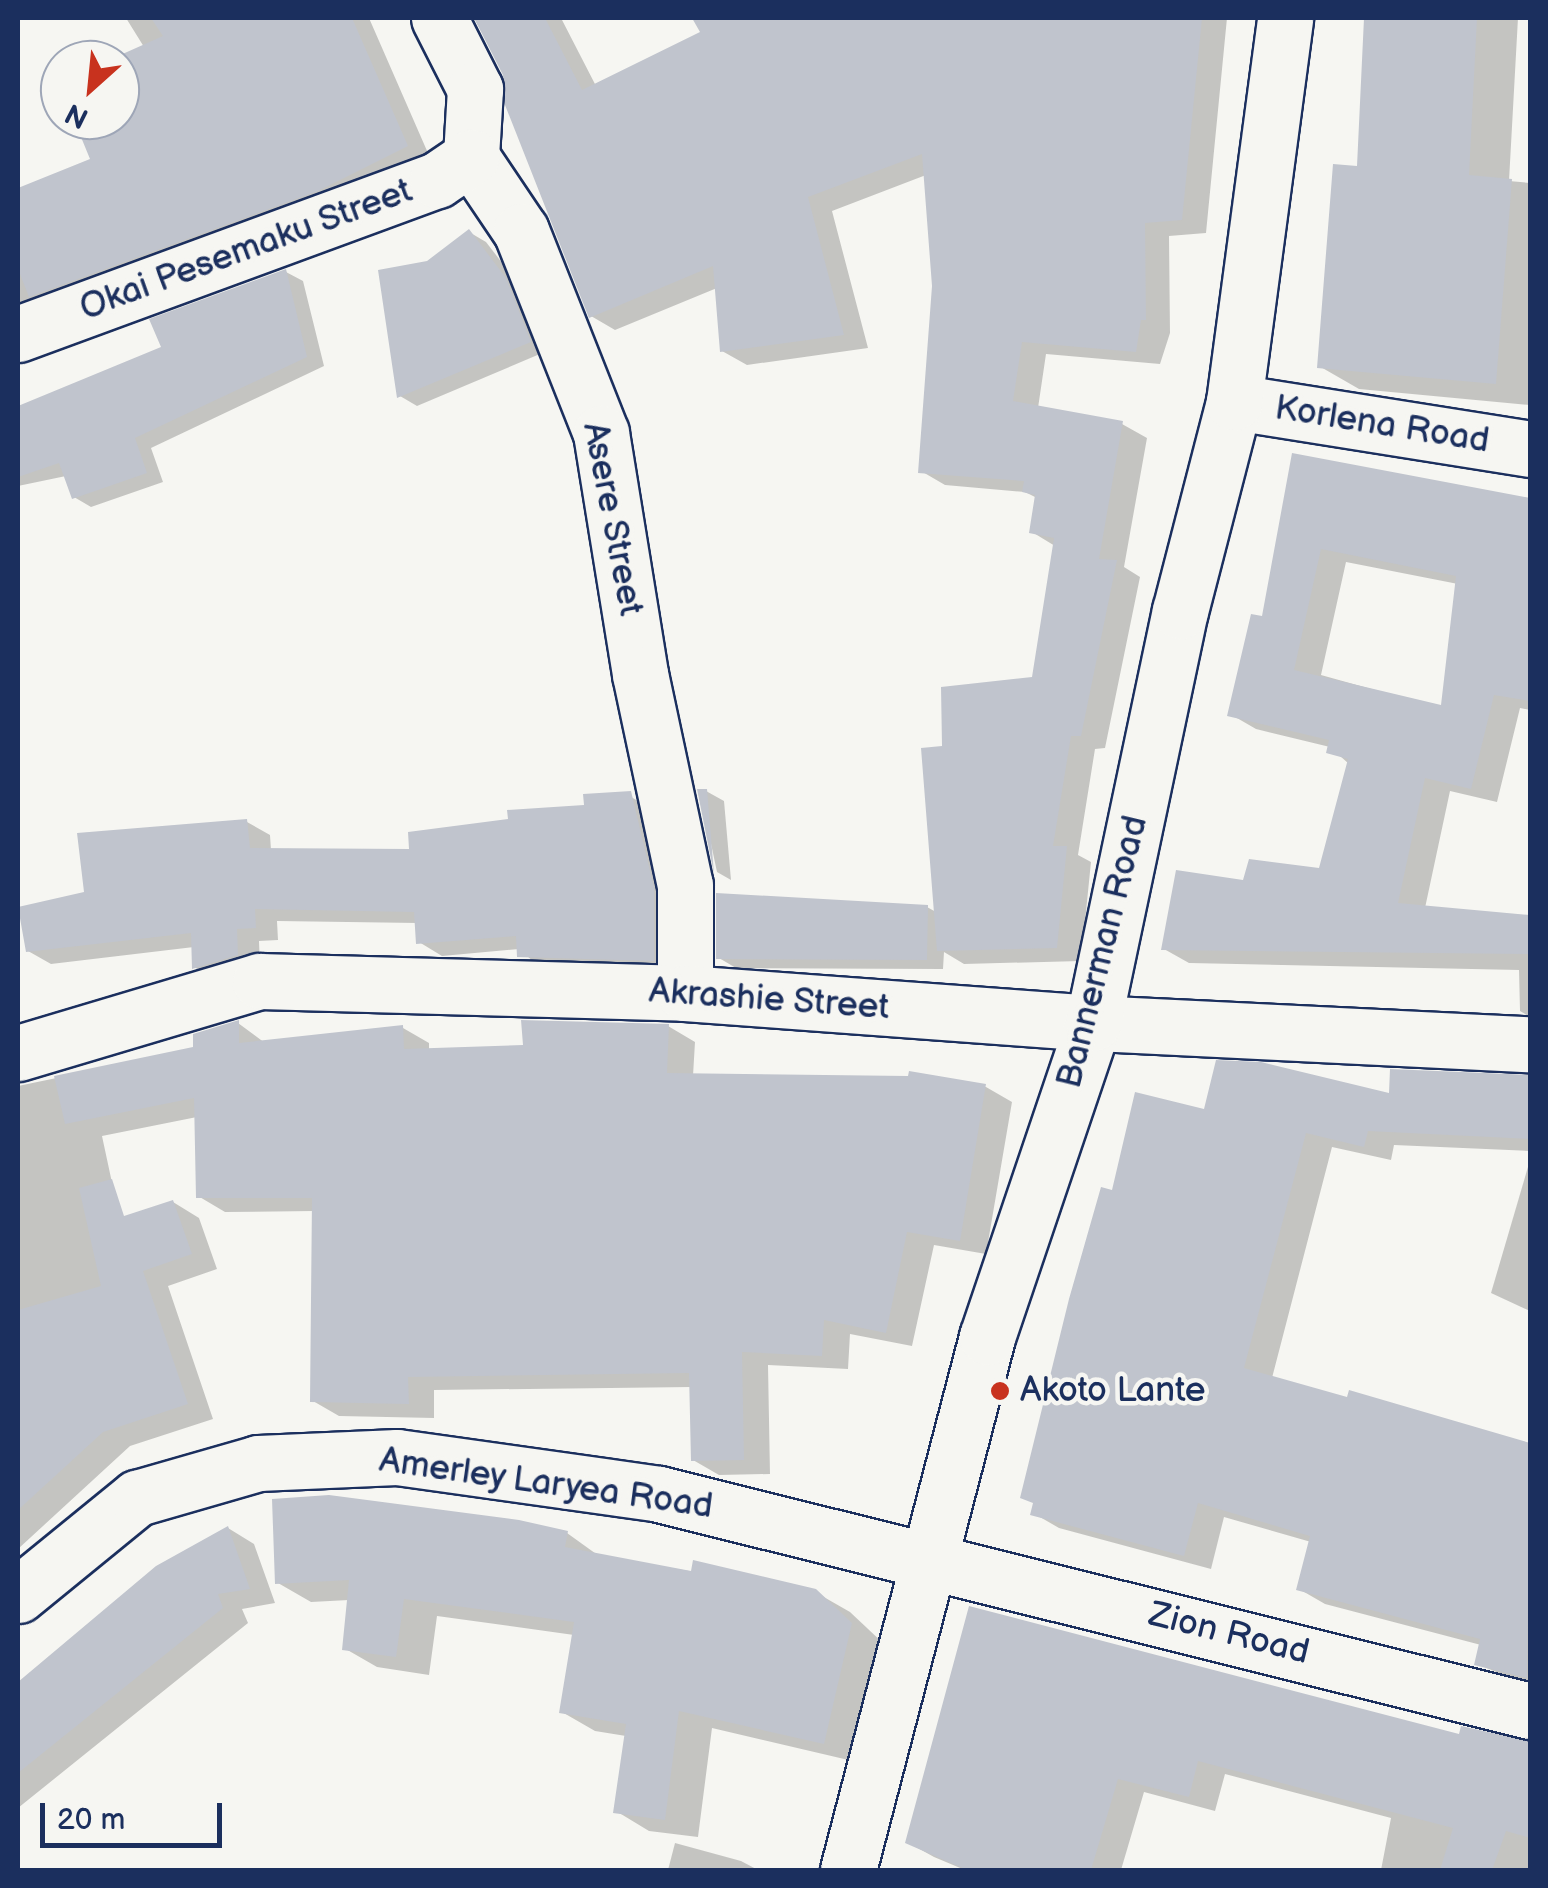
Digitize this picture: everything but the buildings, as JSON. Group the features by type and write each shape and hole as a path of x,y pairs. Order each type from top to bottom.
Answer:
{"street":[{"path":"439,18 475,89 471,156"},
{"name":"Bannerman Road","path":"848,1870 988,1337 1094,1023 1180,610 1234,402 1286,18"},
{"name":"Okai Pesemaku Street","path":"18,334 436,180 471,156"},
{"name":"Asere Street","path":"471,156 521,231 601,433 640,674 684,886 685,993"},
{"name":"Korlena Road","path":"1234,402 1530,449"},
{"name":"Akrashie Street","path":"18,1053 260,981 685,993 1094,1023 1530,1044"},
{"name":"Amerley Laryea Road","path":"18,1595 137,1498 258,1463 397,1457 659,1494 928,1558"},
{"name":"Zion Road","path":"928,1558 1530,1711"}],"place":[{"name":"Akoto Lante","path":"1000,1391"}]}
